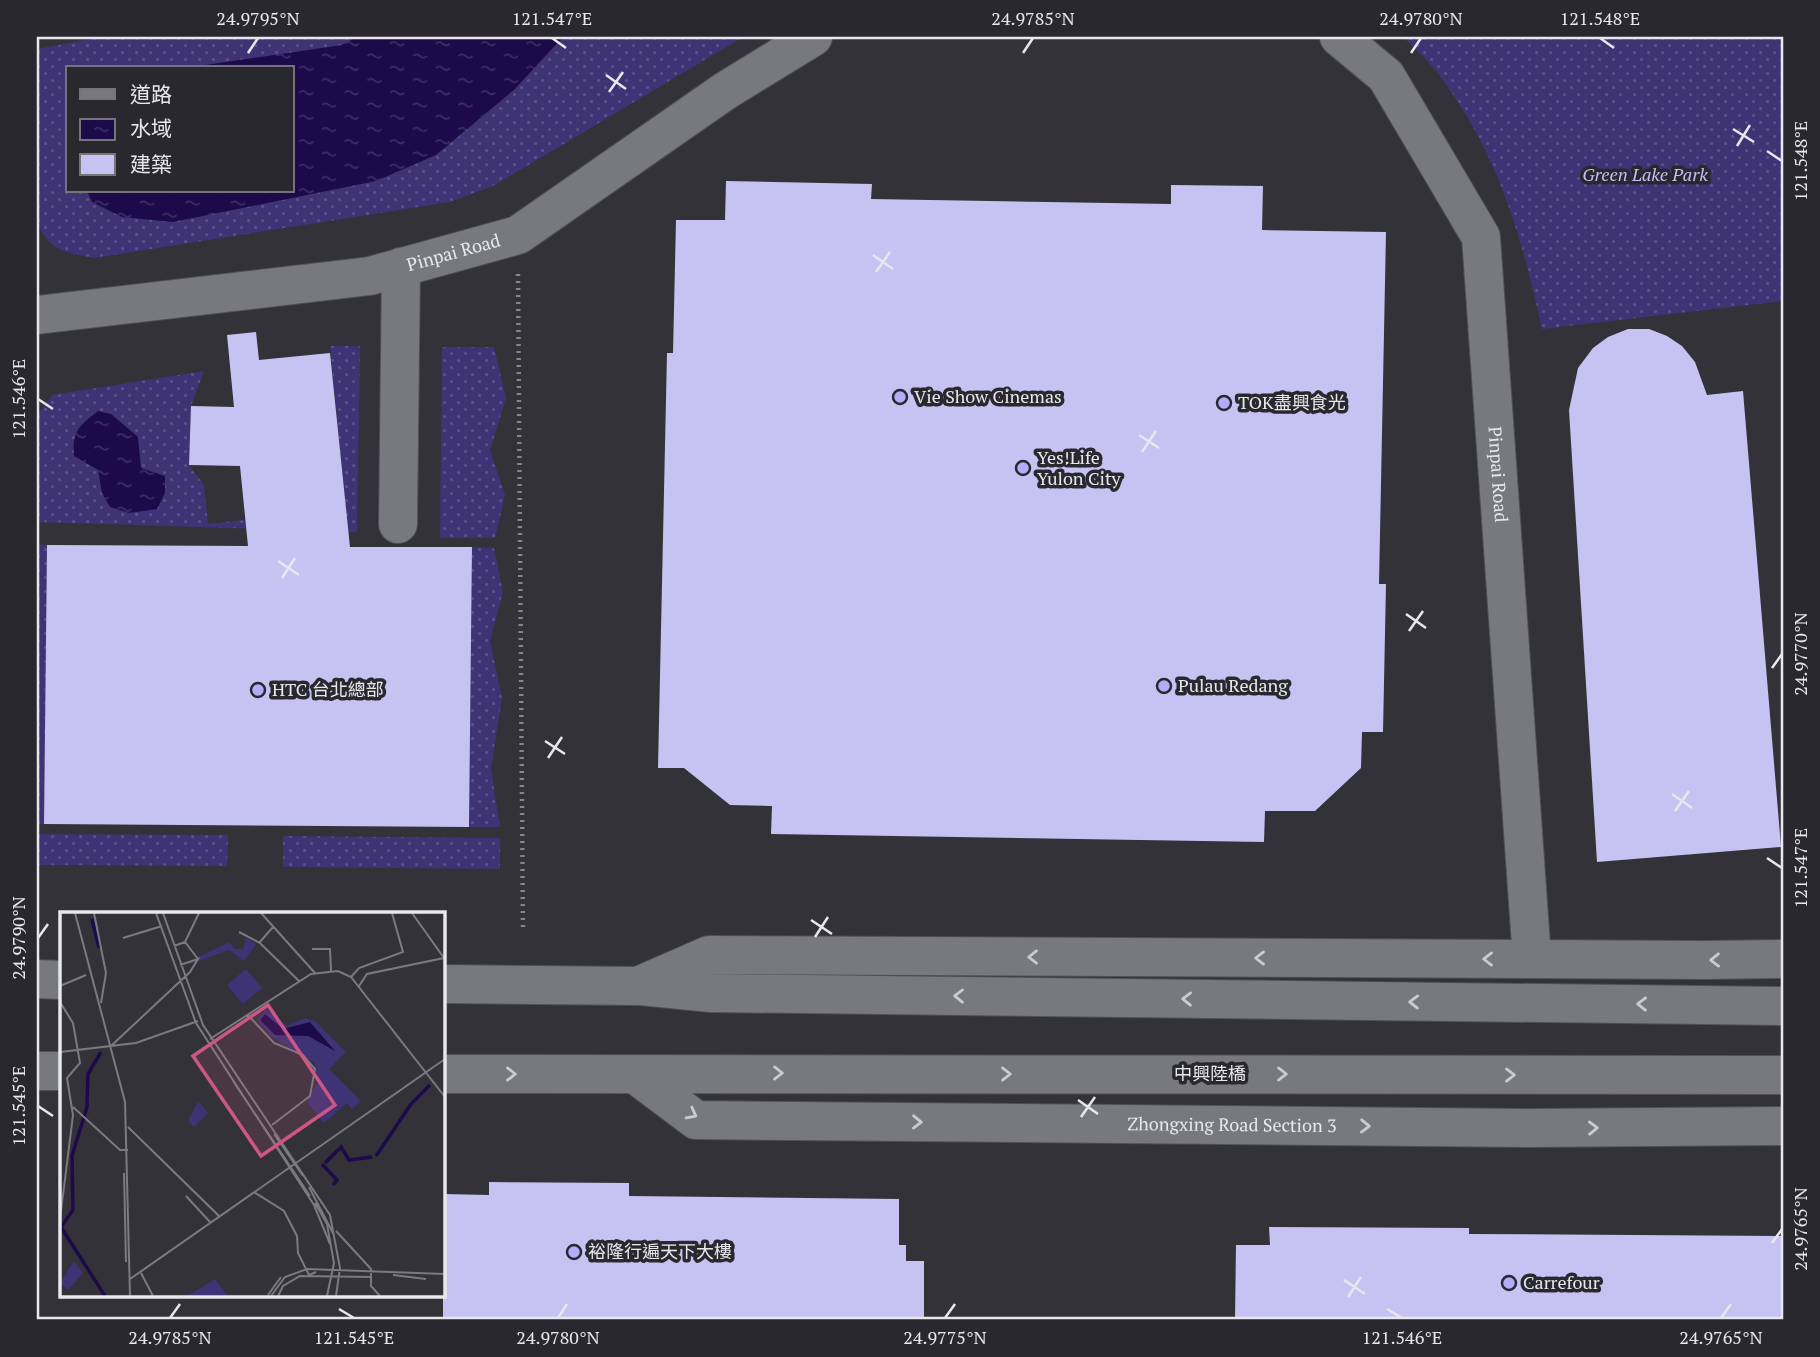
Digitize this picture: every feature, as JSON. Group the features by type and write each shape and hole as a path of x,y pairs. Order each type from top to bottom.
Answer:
{"street":[{"name":"Pinpai Road","path":"37,315 370,276 518,235 725,91 813,37"},
{"name":"Pinpai Road","path":"1339,37 1386,76 1480,237 1532,959"},
{"path":"398,524 401,267"},
{"path":"638,986 709,956 1783,959"},
{"path":"37,979 60,980"},
{"path":"444,984 638,986 711,993 1783,1006"},
{"path":"37,1071 60,1071"},
{"path":"444,1074 636,1075"},
{"name":"中興陸橋","path":"636,1075 1783,1075"},
{"name":"Zhongxing Road Section 3","path":"636,1075 696,1120 1530,1128 1783,1126"}],"path":[{"path":"518,235 523,931"}],"green space":[{"path":"101,37 743,37 495,185 450,202 94,258 53,245 37,222 37,49"},
{"name":"Green Lake Park","path":"1403,37 1783,37 1783,301 1542,329 1526,261 1493,166 1478,136 1440,76"},
{"path":"330,346 360,346 357,532 37,522 38,414 52,395 204,371 191,406 189,465 204,485 208,524 346,509"},
{"path":"442,347 494,347 506,398 490,450 505,495 495,538 440,538"},
{"path":"37,544 47,545 44,824 37,824"},
{"path":"472,547 494,548 503,592 490,641 502,698 491,768 500,827 469,827"},
{"path":"37,834 228,835 227,866 37,865"},
{"path":"283,836 500,838 500,869 283,867"}],"water":[{"path":"357,37 563,37 515,89 436,155 376,181 173,222 122,217 92,202 87,192 294,192 294,66 199,66 342,45"},
{"path":"98,411 111,414 138,437 141,468 165,476 165,493 157,509 129,513 110,507 102,493 98,470 74,456 74,441 78,430"}],"building":[{"name":"Yes!Life Yulon City","path":"726,181 872,184 871,199 1171,204 1171,185 1263,186 1262,230 1386,232 1379,584 1386,584 1383,732 1362,732 1361,768 1315,811 1265,811 1264,842 771,834 772,806 730,805 684,768 658,768 667,353 673,353 676,220 725,220"},
{"path":"1628,329 1649,329 1682,346 1695,362 1707,395 1743,391 1781,847 1597,862 1569,410 1578,368 1593,348 1608,337"},
{"name":"HTC 台北總部","path":"256,332 259,360 330,353 350,547 472,547 469,827 44,824 47,545 248,546 240,466 189,465 191,406 234,407 227,335"},
{"name":"裕隆行遍天下大樓","path":"489,1182 629,1183 629,1196 899,1199 899,1245 906,1245 906,1261 924,1261 924,1320 443,1320 444,1194 489,1195"},
{"name":"Carrefour","path":"1269,1227 1469,1228 1469,1234 1783,1236 1783,1320 1235,1320 1236,1245 1270,1245"}],"place":[{"name":"Vie Show Cinemas","path":"900,397"},
{"name":"TOK盡興食光","path":"1224,403"},
{"name":"Yes!Life Yulon City","path":"1023,468"},
{"name":"Pulau Redang","path":"1164,686"},
{"name":"HTC 台北總部","path":"258,690"},
{"name":"裕隆行遍天下大樓","path":"574,1252"},
{"name":"Carrefour","path":"1509,1283"}]}
